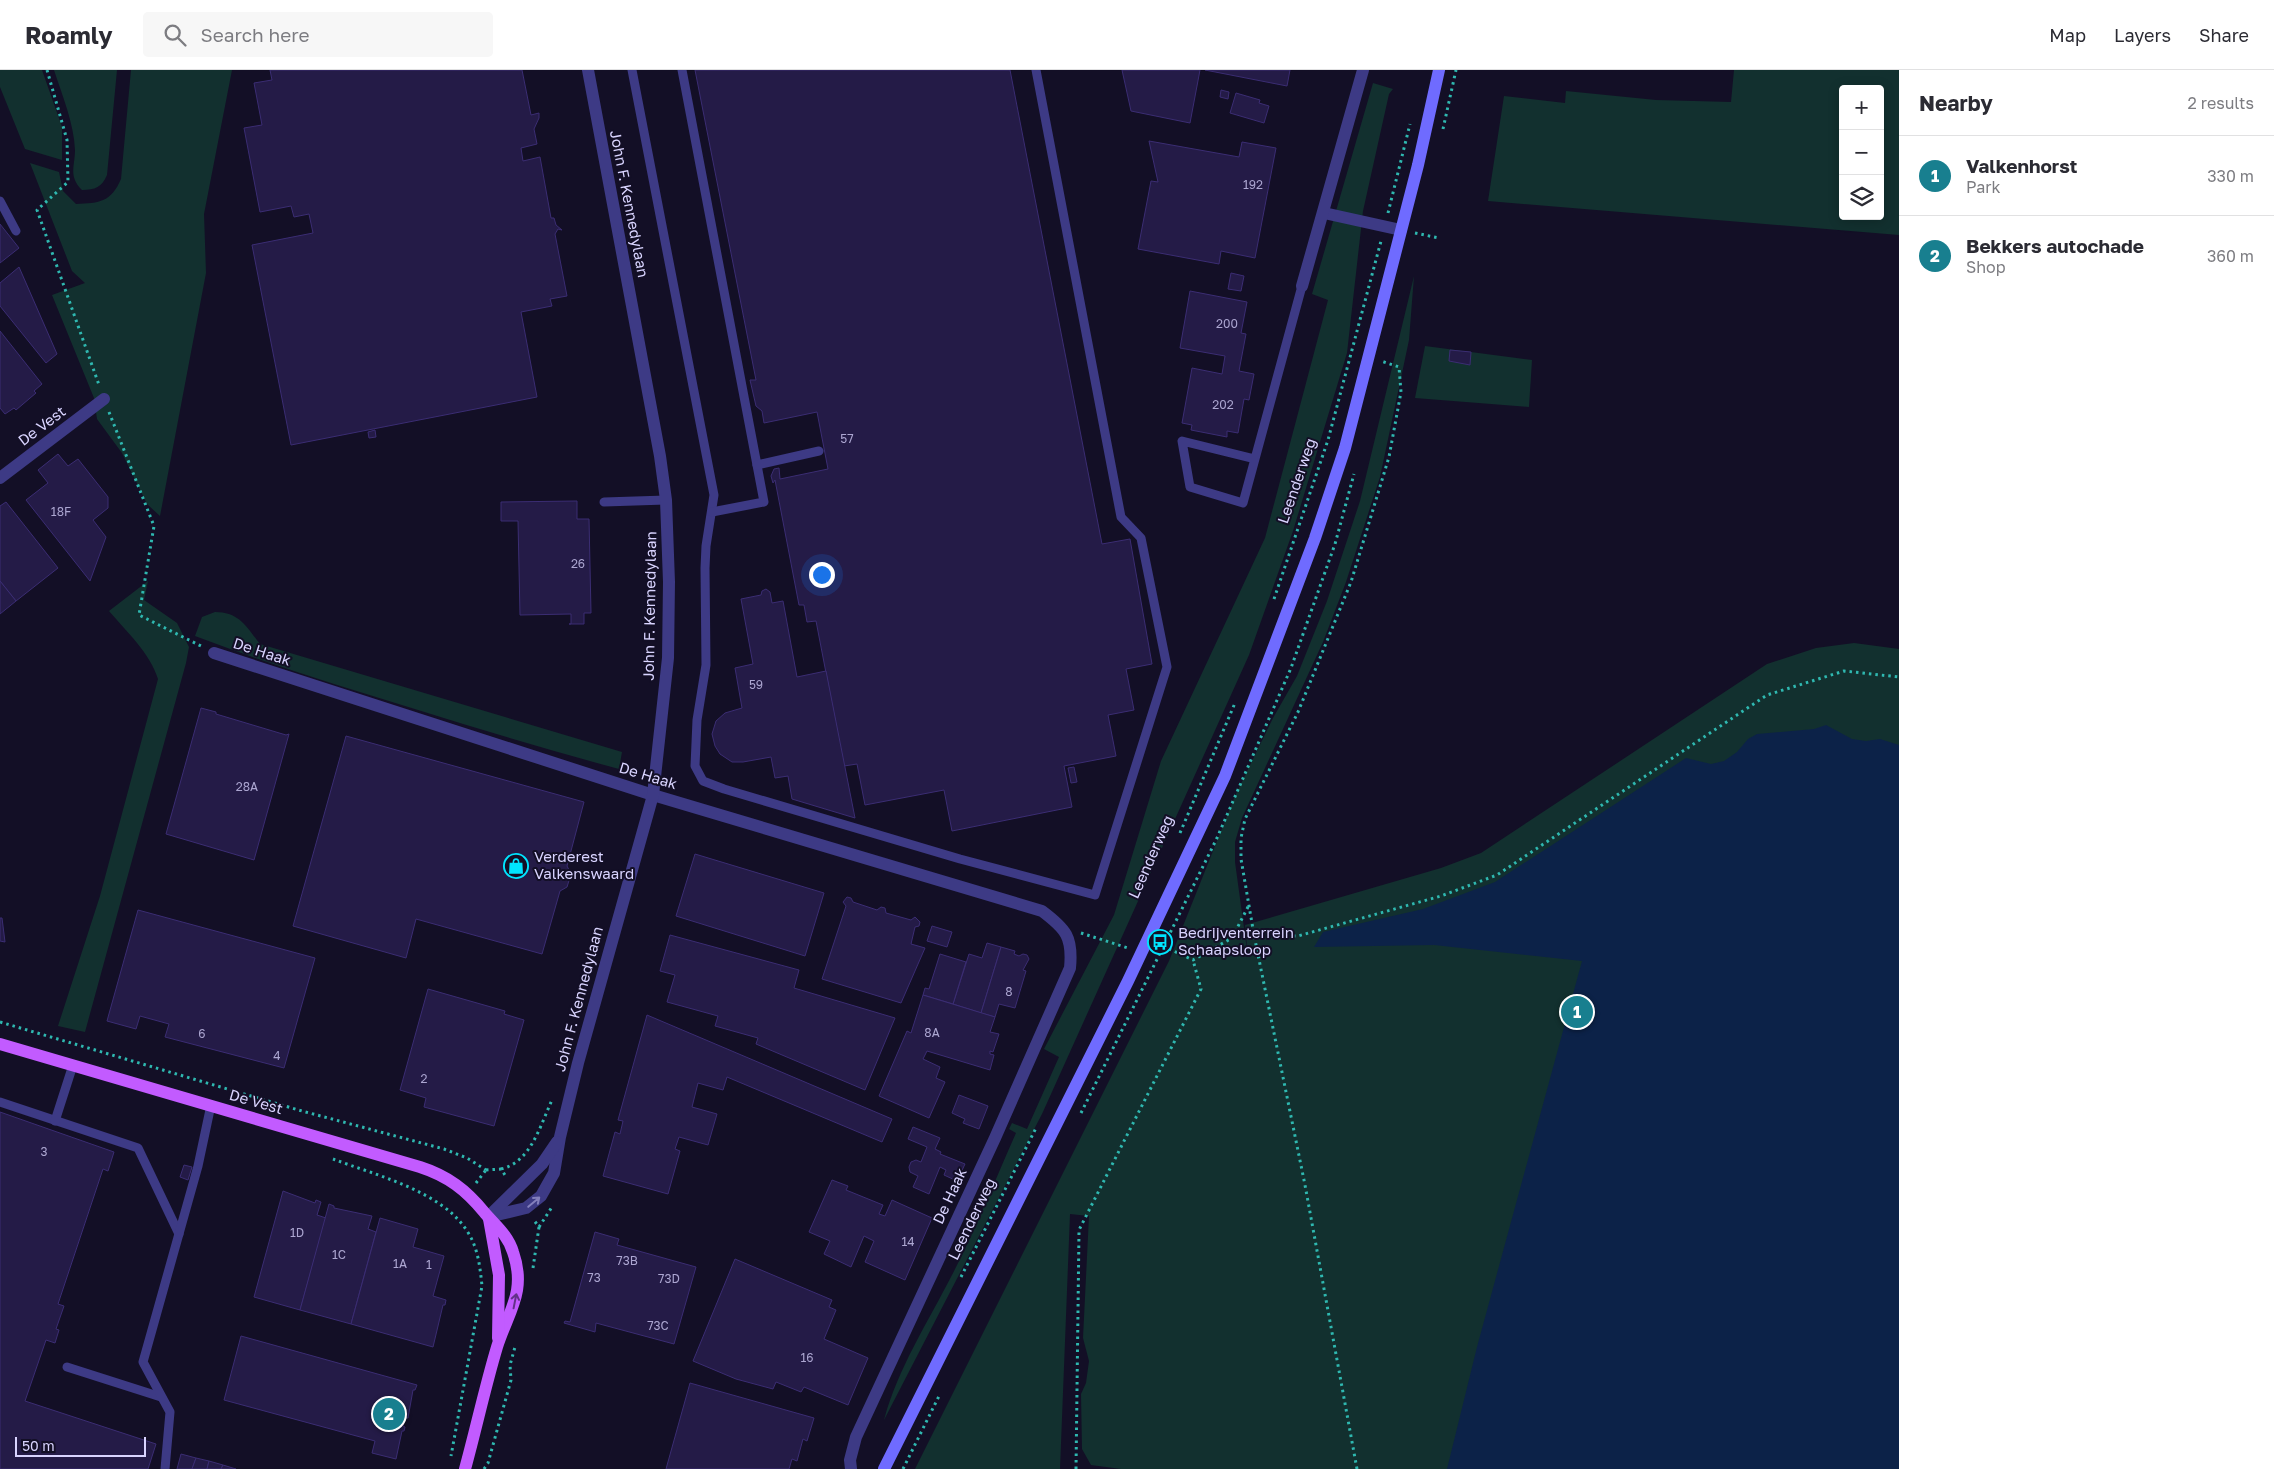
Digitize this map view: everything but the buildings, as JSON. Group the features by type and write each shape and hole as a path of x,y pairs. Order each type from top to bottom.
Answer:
{"main road":[{"name":"De Vest","path":"0,1044 434,1171 468,1193 488,1217"},
{"path":"488,1217 499,1275 498,1346"},
{"path":"465,1469 498,1346 516,1299 517,1273 514,1253 509,1243 488,1217"}],"street":[{"name":"John F. Kennedylaan","path":"488,1217 526,1208 541,1196 554,1173 560,1138 600,980 653,795 668,658 669,582 666,500 658,446 588,70"},
{"path":"1302,286 1364,70"},
{"path":"884,1469 1142,953 1226,776 1316,538 1345,448 1401,230 1439,70"},
{"path":"1324,213 1401,230"},
{"name":"De Vest","path":"0,478 104,399"},
{"name":"De Haak","path":"214,653 653,795 1042,911 1063,927 1072,954 1070,968 991,1147 856,1437 851,1453 851,1469"},
{"name":"John F. Kennedylaan","path":"488,1217 515,1188 542,1164 560,1138"}],"lane":[{"path":"632,70 714,495 705,568 706,665 697,720 695,766 703,781 724,789 960,859 1095,895 1167,667 1141,538 1121,517 1036,70"},
{"path":"682,70 764,502 712,512"},
{"path":"0,201 16,231"},
{"path":"1255,459 1182,440 1190,487 1243,503 1255,459 1302,286"},
{"path":"757,465 818,451"},
{"path":"604,502 666,500"},
{"path":"55,1121 73,1065"},
{"path":"0,1102 138,1148 179,1234"},
{"path":"165,1469 170,1412 143,1362 198,1166 211,1105"},
{"path":"67,1367 161,1397"}],"path":[{"path":"47,70 68,140 68,182 37,210 104,399 154,526 139,615 214,653"},
{"name":"Leenderweg","path":"1271,609 1328,440 1412,116"},
{"path":"1401,230 1439,238"},
{"path":"1357,1469 1305,1185 1254,935 1241,859 1240,838 1245,819 1298,712 1351,582 1389,457 1401,392 1399,367 1384,362"},
{"path":"1254,935 1298,936 1440,896 1497,875 1767,695 1844,671 1899,677"},
{"name":"Leenderweg","path":"1179,834 1236,700"},
{"path":"1193,960 1232,938 1249,905"},
{"path":"1066,934 1082,933 1158,959"},
{"path":"1122,956 1130,940"},
{"path":"1076,1469 1079,1330 1078,1230 1201,989 1193,960 1164,946"},
{"name":"De Vest","path":"0,1022 302,1111 444,1149 486,1170"},
{"path":"501,1169 512,1167 525,1157 555,1095"},
{"name":"Leenderweg","path":"960,1280 1040,1119"},
{"path":"451,1460 482,1286 480,1261 467,1230 454,1214"},
{"path":"532,1277 536,1248"},
{"path":"484,1469 488,1463 510,1380 510,1364 517,1338"}],"green space":[{"path":"0,70 42,70 62,127 62,160 25,149 0,87"},
{"path":"54,70 117,70 107,175 100,185 91,189 82,190 75,180 73,171 74,140 67,109"},
{"path":"131,70 232,70 204,214 206,273 160,516 147,504 122,453 97,419 94,398 52,295 85,283 72,271 30,163 59,172 63,191 76,204 98,202 109,197 121,179"},
{"path":"1734,70 1899,70 1899,235 1488,201 1504,96 1565,103 1566,91 1656,100 1731,102"},
{"path":"1373,83 1393,89 1389,94 1363,211 1347,353 1293,531 1249,655 1042,1114 884,1420 905,1364 961,1258 1016,1133 1009,1129 1012,1123 1027,1129 1059,1057 1044,1049 1114,915 1161,761 1265,538 1328,300 1312,294"},
{"path":"1414,276 1409,340 1380,477 1346,582 1323,642 1242,818 1235,842 1235,862 1248,957 1245,925 1441,868 1481,853 1767,664 1816,648 1854,643 1899,649 1899,1469 1121,1469 1091,1465 1082,1449 1081,1394 1086,1383 1089,1361 1083,1338 1089,1216 1070,1214 1060,1469 915,1469 1169,961 1235,796 1273,718 1297,676 1327,601 1360,501"},
{"path":"1425,346 1532,360 1529,407 1415,398"},
{"path":"148,581 144,600 177,623 189,647 85,1032 58,1026 100,896 158,679 143,651 109,611"},
{"path":"215,612 230,614 236,617 260,644 622,752 619,769 518,741 362,693 278,666 195,636 202,617"}],"water":[{"path":"1826,725 1852,739 1866,741 1880,739 1899,745 1899,1469 1447,1469 1477,1347 1582,961 1434,945 1314,947 1323,932 1423,909 1495,882 1686,758 1711,764 1724,761 1737,752 1748,739 1757,734 1814,729"}],"place":[{"name":"Verderest Valkenswaard","path":"516,866"},
{"name":"Bedrijventerrein Schaapsloop","path":"1160,942"},
{"name":"Valkenhorst","path":"1577,1012"},
{"name":"Bekkers autochade","path":"389,1414"}]}
